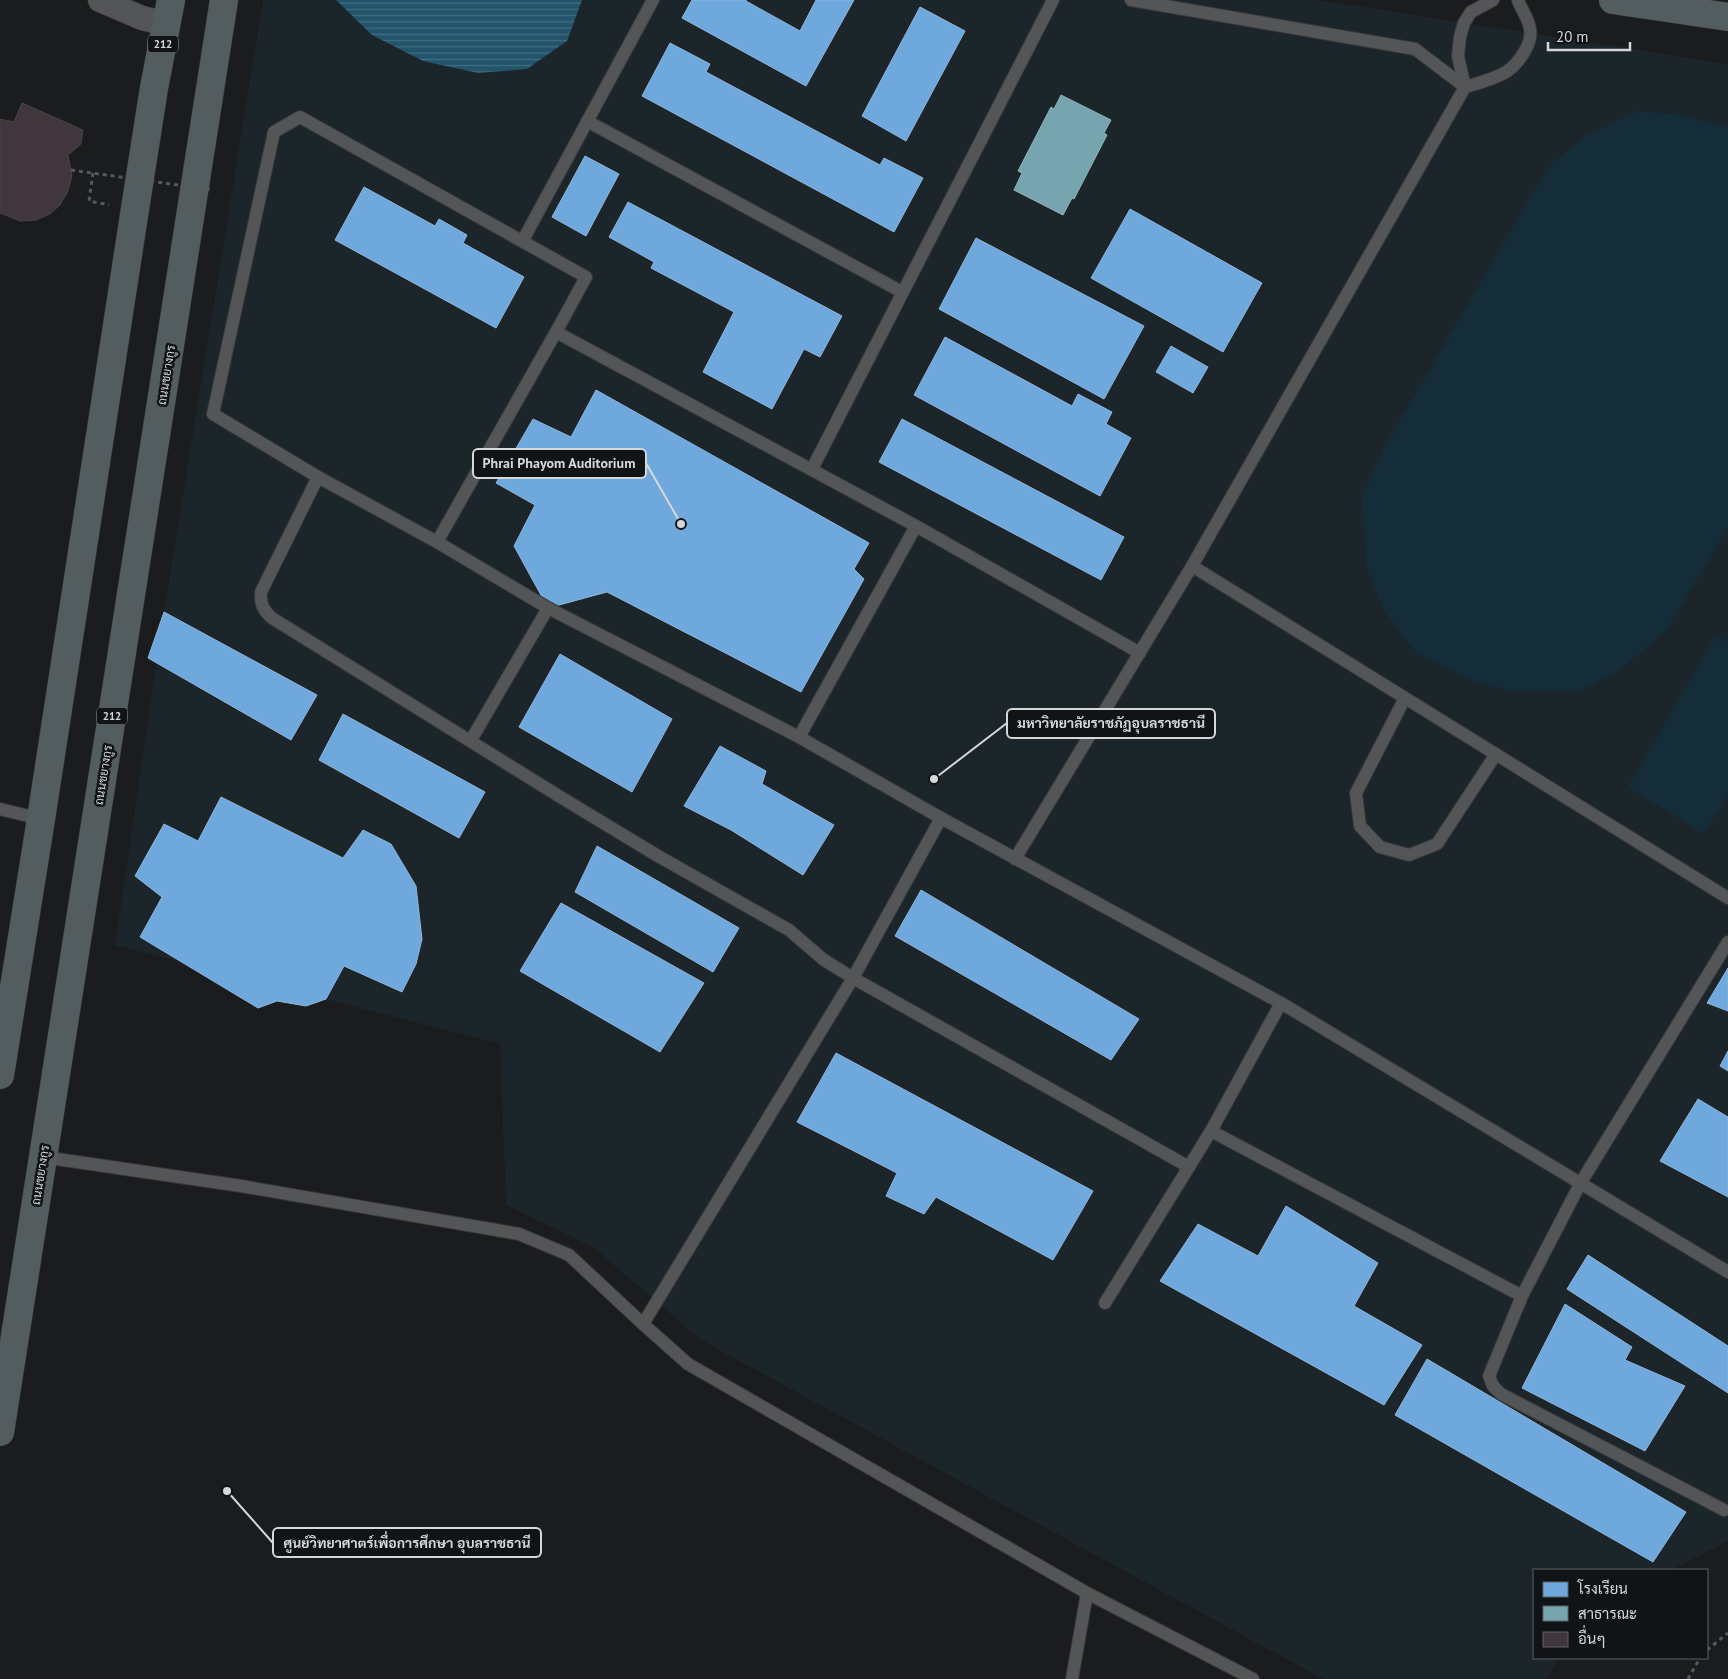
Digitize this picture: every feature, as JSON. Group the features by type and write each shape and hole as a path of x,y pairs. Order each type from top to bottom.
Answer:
{"main road":[{"name":"ถนนชยางกูร","path":"0,1432 224,0"},
{"path":"1613,0 1728,17"},
{"name":"212","path":"0,1076 134,210 154,88 169,12"}],"street":[{"path":"100,0 142,18 169,12"}],"lane":[{"path":"523,240 653,0"},
{"path":"812,468 1053,0"},
{"path":"1131,0 1415,49 1465,87"},
{"path":"1015,859 1192,566 1465,87 1458,56 1464,23 1471,12 1493,0"},
{"path":"1465,87 1507,71 1528,45 1531,29 1518,0"},
{"path":"437,542 586,277 523,240 300,117 274,132 213,414 318,477 437,542 548,608 799,737 1015,859 1281,1003 1728,1272"},
{"path":"587,121 902,292"},
{"path":"556,332 812,468 1140,653"},
{"path":"318,477 261,592 260,602 272,618 658,856 789,930 824,960 853,978 1189,1168"},
{"path":"799,737 916,526"},
{"path":"1192,566 1728,898"},
{"path":"471,740 548,608"},
{"path":"1405,698 1356,793 1360,826 1380,847 1409,855 1437,844 1496,754"},
{"path":"0,808 41,819"},
{"path":"643,1324 853,978 941,818"},
{"path":"1724,1510 1501,1394 1493,1386 1489,1376 1522,1296 1580,1184 1728,942"},
{"path":"1105,1303 1212,1131 1281,1003"},
{"path":"1212,1131 1522,1296"},
{"path":"42,1157 241,1186 519,1234 569,1255 688,1364 1087,1593 1253,1679"},
{"path":"1072,1679 1087,1593"}],"path":[{"path":"71,170 212,190"},
{"path":"89,201 93,173"},
{"path":"1708,1649 1728,1633"},
{"path":"1688,1679 1699,1659"}],"shaded area":[{"path":"263,0 1319,0 1728,64 1728,1541 1674,1569 1533,1569 1533,1659 1558,1659 1547,1679 1323,1679 701,1340 593,1247 506,1205 500,1044 115,945 164,612"},
{"path":"1636,111 1675,114 1728,127 1728,528 1667,630 1621,669 1580,691 1513,692 1470,680 1416,653 1384,611 1366,566 1362,495 1386,444 1548,167 1585,136"},
{"path":"1716,635 1728,641 1728,794 1704,834 1628,787"}],"water":[{"path":"336,0 582,0 567,41 527,69 478,73 423,61 372,35"}],"building: โรงเรียน":[{"path":"692,0 746,0 800,31 816,0 854,0 806,86 682,18"},
{"path":"920,7 965,31 906,141 862,116"},
{"path":"670,43 710,64 706,72 880,165 884,158 923,178 894,232 642,96"},
{"path":"585,156 619,174 586,236 552,217"},
{"path":"364,187 435,226 439,219 467,235 463,243 524,277 496,328 335,240"},
{"path":"628,202 842,316 820,357 804,349 772,409 703,372 734,312 651,268 654,262 609,237"},
{"path":"1130,209 1262,283 1223,352 1091,278"},
{"path":"976,238 1144,326 1104,399 939,309"},
{"path":"945,337 1072,406 1078,394 1112,412 1106,424 1131,438 1100,496 914,395"},
{"path":"1171,346 1208,367 1193,393 1156,372"},
{"path":"596,390 869,543 854,569 864,579 801,692 607,592 548,608 514,546 535,505 496,483 533,419 571,437"},
{"path":"902,419 1124,537 1101,580 879,462"},
{"path":"164,612 317,695 291,740 148,658"},
{"path":"560,654 672,719 632,792 519,727"},
{"path":"343,714 485,792 459,838 319,760"},
{"path":"720,746 766,771 762,784 834,825 803,875 731,830 684,806"},
{"path":"221,797 343,858 363,830 391,844 416,886 422,939 416,964 402,992 344,966 326,999 306,1006 277,1001 258,1008 140,937 162,897 135,876 164,824 198,841"},
{"path":"597,846 739,928 713,972 575,892"},
{"path":"921,890 1139,1019 1111,1060 895,936"},
{"path":"561,903 704,983 660,1052 520,971"},
{"path":"1728,968 1728,1011 1707,1003"},
{"path":"1728,1051 1728,1071 1720,1066"},
{"path":"836,1053 1093,1191 1053,1260 936,1197 924,1214 886,1196 897,1173 797,1122"},
{"path":"1698,1099 1728,1117 1728,1197 1660,1161"},
{"path":"1286,1206 1378,1263 1354,1306 1422,1345 1384,1405 1160,1281 1198,1224 1258,1256"},
{"path":"1588,1255 1728,1346 1728,1393 1567,1289"},
{"path":"1565,1304 1632,1347 1625,1360 1685,1386 1645,1451 1522,1388"},
{"path":"1427,1359 1686,1512 1653,1562 1395,1415"}],"building: สาธารณะ":[{"path":"1061,95 1111,120 1104,133 1107,135 1074,199 1072,198 1063,215 1014,190 1022,173 1018,171 1051,107 1054,109"}],"building: อื่นๆ":[{"path":"22,103 83,130 81,144 68,155 72,176 68,191 60,205 50,214 36,220 20,221 0,213 0,119 14,122"}],"place":[{"name":"Phrai Phayom Auditorium","path":"681,524"},
{"name":"มหาวิทยาลัยราชภัฏอุบลราชธานี","path":"934,779"},
{"name":"ศูนย์วิทยาศาตร์เพื่อการศึกษา อุบลราชธานี","path":"227,1491"}]}
